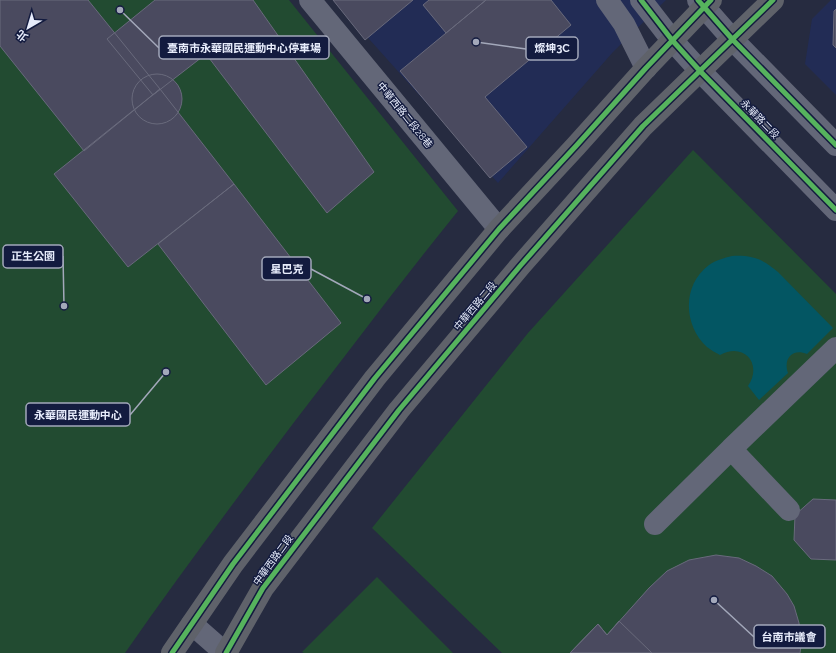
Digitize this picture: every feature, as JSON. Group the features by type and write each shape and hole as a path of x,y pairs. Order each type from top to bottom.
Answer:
{"main road":[{"name":"中華西路二段","path":"225,653 264,588 398,410 521,265 643,126 774,0"},
{"path":"172,653 233,564 375,378 499,229 672,40 704,2"}],"street":[{"name":"中華西路二段28巷","path":"310,0 499,229"},
{"path":"608,0 624,24 646,68"},
{"name":"永華路二段","path":"641,0 672,40 700,71 836,210"},
{"path":"704,2 733,40 836,145"},
{"path":"655,524 731,448 836,348"},
{"path":"731,448 789,510"},
{"path":"192,624 225,653"}],"shaded area":[{"path":"0,0 289,0 458,211 396,289 230,507 125,653 0,653"},
{"path":"401,0 666,0 613,52 498,183 361,30"},
{"path":"831,0 836,0 836,95 805,64 812,19"},
{"path":"693,150 836,294 836,653 502,653 372,528 528,333"},
{"path":"732,256 751,257 762,261 773,268 833,328 807,354 797,352 790,356 787,363 788,373 759,400 748,386 752,378 753,370 749,357 737,351 720,355 707,347 693,328 690,317 690,294 700,273 712,263"},
{"path":"377,577 453,653 302,652"}],"building":[{"path":"0,0 88,0 160,89 84,151 0,46"},
{"path":"155,0 253,0 374,172 327,213 206,54 153,95 107,39"},
{"path":"333,0 413,0 365,40"},
{"path":"429,0 486,0 446,33 423,5"},
{"path":"486,0 551,0 571,25 485,97 527,147 490,178 400,71"},
{"path":"836,9 836,48 833,45 834,11"},
{"path":"152,74 162,74 175,81 182,94 182,104 175,117 162,124 152,124 143,120 136,113 132,104 132,94 136,85 143,78"},
{"path":"160,89 234,184 128,267 54,174"},
{"path":"234,184 341,323 266,385 158,244"},
{"path":"813,499 836,500 836,560 811,559 794,540 795,515"},
{"path":"716,555 739,558 772,576 787,594 794,606 799,623 801,646 800,653 570,653 598,624 607,635 649,588 667,571 689,560"},
{"path":"619,621 652,653 570,653 598,624 607,635"}],"cycle path":[{"path":"641,0 672,40 700,71 836,210"},
{"path":"698,0 733,40 836,145"},
{"path":"172,653 233,564 375,378 499,229 646,68 711,0"},
{"path":"226,653 263,588 399,410 521,265 643,126 773,0"}],"place":[{"name":"臺南市永華國民運動中心停車場","path":"120,10"},
{"name":"燦坤3C","path":"476,42"},
{"name":"星巴克","path":"367,299"},
{"name":"正生公園","path":"64,306"},
{"name":"永華國民運動中心","path":"166,372"},
{"name":"台南市議會","path":"714,600"}]}
